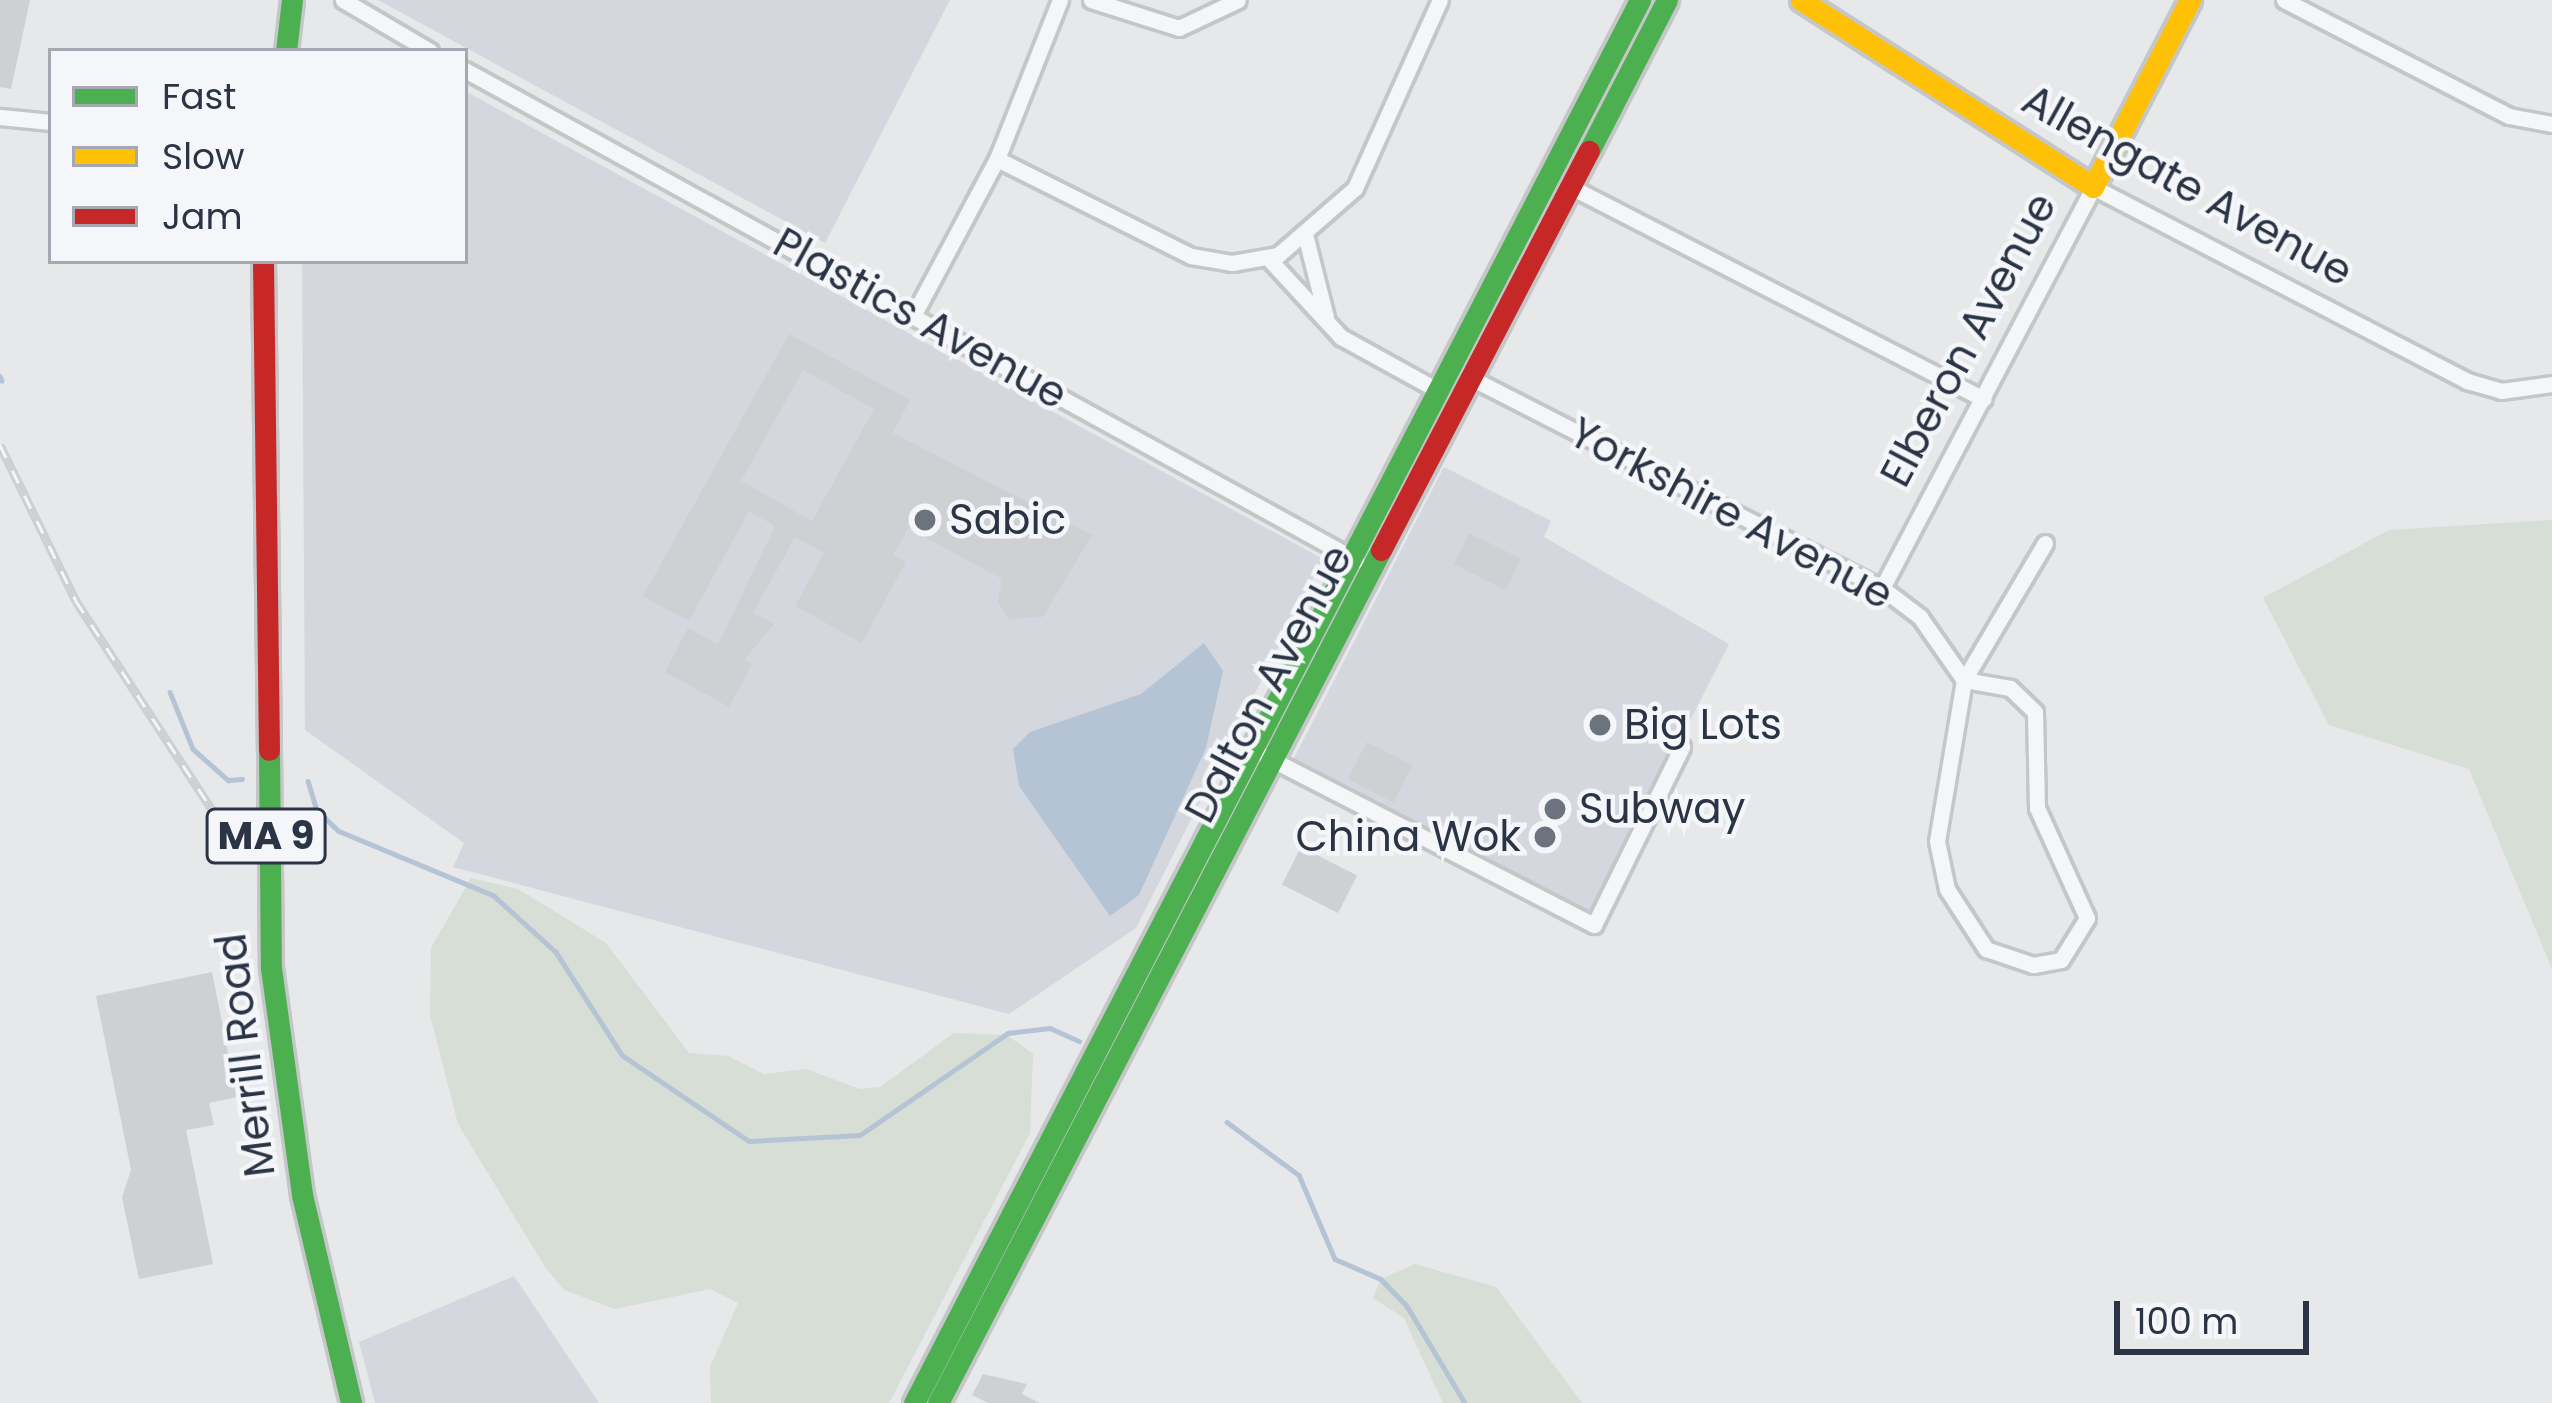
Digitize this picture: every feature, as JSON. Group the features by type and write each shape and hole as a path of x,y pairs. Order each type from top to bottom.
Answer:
{"main road":[{"path":"286,48 292,0"},
{"name":"Dalton Avenue","path":"914,1403 1640,0"},
{"name":"Dalton Avenue","path":"938,1403 1666,0"},
{"name":"Allengate Avenue","path":"1800,0 2093,187"},
{"name":"Elberon Avenue","path":"2093,187 2190,0"},
{"name":"Merrill Road","path":"263,264 274,1007 302,1195 351,1403"}],"street":[{"path":"343,0 425,48"},
{"path":"913,316 997,159 1060,0"},
{"path":"1091,0 1179,28 1238,0"},
{"path":"997,159 1191,256 1268,258 1306,238 1346,200 1381,144 1440,0"},
{"path":"2284,0 2509,116 2552,124"},
{"name":"Plastics Avenue","path":"468,72 1374,569"},
{"path":"0,117 48,122"},
{"path":"1570,186 1983,399"},
{"name":"Allengate Avenue","path":"2093,187 2467,381 2501,391 2552,384"},
{"name":"Elberon Avenue","path":"1882,588 2093,187"},
{"path":"1306,238 1310,277 1334,330"},
{"path":"1268,258 1334,330 1437,390"},
{"name":"Yorkshire Avenue","path":"1471,378 1882,588 1940,638 1964,680"},
{"path":"1964,680 2010,688 2035,712 2038,808 2087,918 2061,960 2006,962 1968,933 1947,889 1937,841 1964,680 2045,543"},
{"path":"1251,750 1594,925 1682,748"}],"shaded area":[{"path":"378,0 950,0 825,243"},
{"path":"468,93 1323,559 1136,928 1009,1014 453,867 464,843 305,730 302,264 468,264"},
{"path":"1444,467 1551,521 1544,537 1729,644 1592,913 1293,760"},
{"path":"2552,520 2552,969 2469,769 2329,725 2263,598 2389,530"},
{"path":"471,878 518,889 606,943 689,1053 728,1056 764,1074 806,1069 860,1089 880,1087 954,1033 1007,1035 1033,1054 1030,1133 889,1403 711,1403 710,1367 738,1303 710,1289 615,1309 564,1290 545,1267 458,1124 430,1015 431,948"},
{"path":"1415,1264 1496,1287 1582,1403 1443,1403 1404,1318 1373,1298 1381,1279"},
{"path":"514,1276 599,1403 375,1403 359,1342"}],"water":[{"path":"1204,643 1223,671 1206,748 1139,895 1110,916 1019,786 1013,749 1030,732 1141,694"}],"building":[{"path":"0,0 30,0 11,89 0,87"},
{"name":"Sabic","path":"789,334 910,400 893,433 1092,535 1043,617 1009,619 998,602 1002,579 908,528 893,555 906,562 862,643 795,606 824,553 795,537 753,613 774,624 744,660 752,664 729,707 665,672 688,628 718,645 775,526 749,511 689,621 643,596","holes":["803,370 874,409 812,521 741,481"]},
{"path":"1469,533 1521,558 1506,590 1454,564"},
{"path":"1367,742 1412,765 1393,803 1348,779"},
{"path":"1301,847 1357,876 1338,913 1282,884"},
{"path":"212,972 237,1097 209,1103 214,1125 186,1130 213,1264 139,1279 122,1197 131,1170 96,996"},
{"path":"983,1374 1027,1384 1022,1394 1040,1403 988,1403 972,1395"}],"waterway":[{"path":"0,376 2,381"},
{"path":"170,692 193,749 228,780 242,779"},
{"path":"308,781 317,810 339,831 493,895 556,952 622,1055 749,1141 860,1135 1008,1033 1050,1028 1079,1041"},
{"path":"1227,1122 1299,1175 1335,1259 1381,1279 1407,1306 1465,1403"}],"railway":[{"path":"0,445 76,601 242,856"}],"traffic: fast":[{"path":"286,48 292,0"},
{"path":"914,1403 1640,0"},
{"path":"1589,151 1667,0"},
{"path":"938,1403 1381,550"},
{"path":"269,750 271,968 302,1195 351,1403"}],"traffic: slow":[{"path":"1801,0 2093,187 2190,0"}],"traffic: jam":[{"path":"1381,550 1589,151"},
{"path":"263,264 269,750"}],"place":[{"name":"Sabic","path":"925,520"},
{"name":"Big Lots","path":"1600,725"},
{"name":"Subway","path":"1555,809"},
{"name":"China Wok","path":"1545,837"}]}
